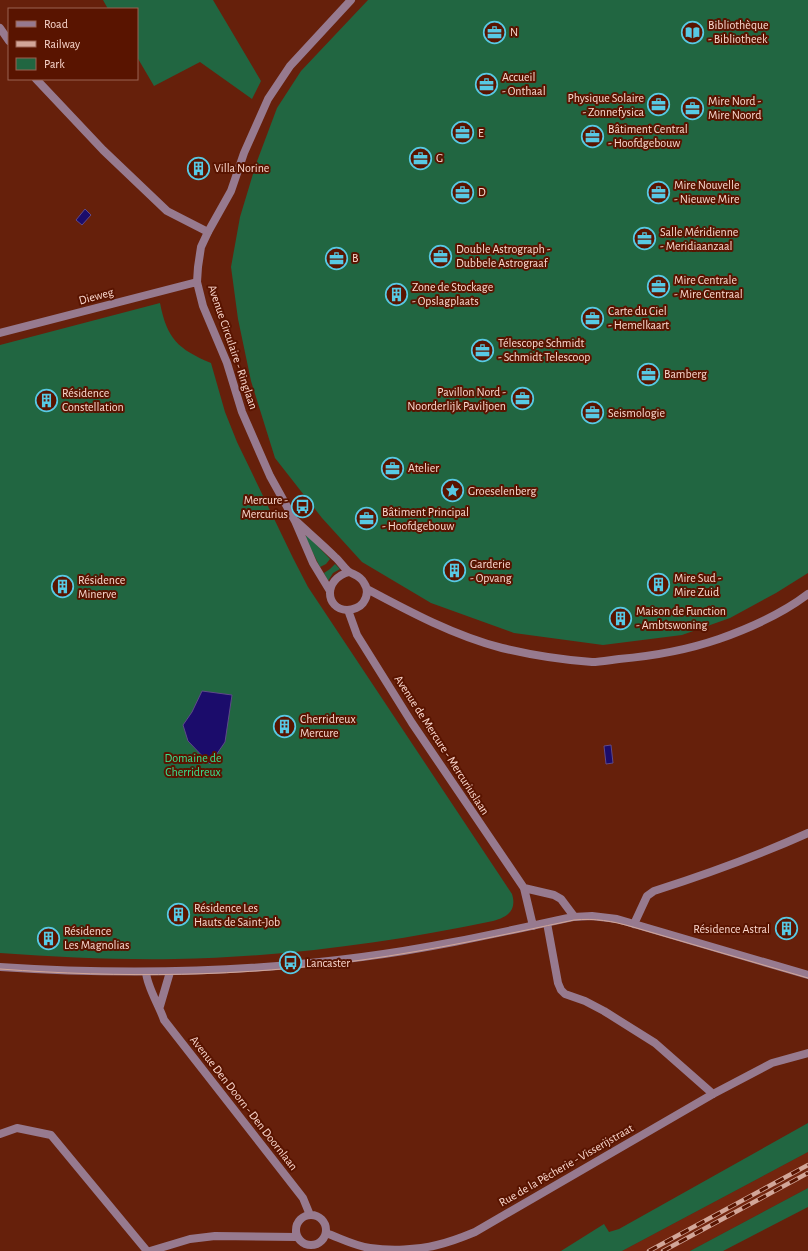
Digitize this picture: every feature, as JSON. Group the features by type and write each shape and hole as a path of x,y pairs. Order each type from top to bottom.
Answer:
{"street":[{"name":"Avenue Circulaire - Ringlaan","path":"348,610 337,606 330,597 330,591 313,562 294,520 270,476 242,412 227,363 203,306 197,282 201,247 231,191 244,153 268,99 290,66 351,0"},
{"path":"0,28 8,40"},
{"path":"37,80 103,150 167,211 208,232"},
{"name":"Dieweg","path":"0,333 197,282"},
{"name":"Avenue Circulaire - Ringlaan","path":"294,520 336,558 349,572 359,576 364,581 367,589 406,610 467,636 502,648 551,657 594,662 650,656 697,646 735,633 766,620 808,594"},
{"path":"330,591 334,579 349,572"},
{"path":"348,610 357,608 361,605 366,598 367,589"},
{"name":"Avenue de Mercure - Mercuriuslaan","path":"348,610 357,636 412,723 524,888 533,926"},
{"path":"634,924 647,896 654,891 711,873 751,858 808,833"},
{"path":"524,888 554,895 561,899 573,917"},
{"path":"0,967 72,971 146,972 244,969 361,957 430,947 573,917 600,916 617,919 808,975"},
{"path":"547,923 558,983 561,990 565,994 585,1001 604,1011 654,1043 713,1094"},
{"name":"Avenue Den Doorn - Den Doornlaan","path":"146,972 150,988 160,1006 164,1020 303,1198 310,1215"},
{"path":"160,1006 170,972"},
{"name":"Rue de la Pêcherie - Visserijstraat","path":"326,1233 370,1248 415,1248 436,1245 457,1239 475,1232 713,1094 772,1063 808,1052"},
{"path":"0,1134 17,1128 51,1135 149,1251 190,1239 215,1236 296,1237 296,1230 297,1224 304,1216 310,1215 315,1215 324,1221 326,1233 322,1242 312,1246 299,1240 296,1230"}],"shaded area":[{"path":"85,209 91,215 82,225 76,220"},
{"path":"202,691 232,695 225,742 210,764 188,741 183,725 192,712"},
{"path":"611,745 613,763 606,764 604,746"},
{"path":"808,1152 808,1188 690,1251 622,1251"}],"green space":[{"path":"103,0 213,0 261,81 252,99 200,62 154,86 138,59 138,8 107,8"},
{"path":"368,0 808,0 808,573 776,593 730,618 682,635 603,645 514,633 431,603 362,562 322,518 275,458 251,381 238,319 231,267 240,217 256,164 277,108 301,71"},
{"name":"Domaine de Cherridreux","path":"160,303 166,326 176,341 190,353 211,363 225,412 237,442 308,587 512,894 512,909 507,915 493,921 454,929 335,948 215,958 131,959 0,953 0,345"},
{"path":"308,536 330,559 326,564 320,567 305,537"},
{"path":"335,564 340,569 333,573 328,581 324,573"},
{"path":"808,1123 808,1152 622,1251 561,1251 604,1224 609,1232 619,1229"},
{"path":"808,1188 808,1207 723,1251 690,1251"}],"tram line":[{"path":"0,969 136,975 227,973 272,970 317,966 415,952 574,920 589,919 604,920 625,925 808,978"}],"railway":[{"path":"649,1251 808,1165"},
{"path":"663,1251 808,1173"}],"place":[{"name":"N","path":"494,32"},
{"name":"Bibliothèque - Bibliotheek","path":"693,32"},
{"name":"Accueil - Onthaal","path":"487,84"},
{"name":"Physique Solaire - Zonnefysica","path":"659,105"},
{"name":"Mire Nord - Mire Noord","path":"693,108"},
{"name":"E","path":"462,133"},
{"name":"Bâtiment Central - Hoofdgebouw","path":"593,136"},
{"name":"G","path":"420,158"},
{"name":"Villa Norine","path":"198,168"},
{"name":"D","path":"462,192"},
{"name":"Mire Nouvelle - Nieuwe Mire","path":"658,192"},
{"name":"Salle Méridienne - Meridiaanzaal","path":"644,239"},
{"name":"Double Astrograph - Dubbele Astrograaf","path":"440,256"},
{"name":"B","path":"337,258"},
{"name":"Mire Centrale - Mire Centraal","path":"659,287"},
{"name":"Zone de Stockage - Opslagplaats","path":"396,294"},
{"name":"Carte du Ciel - Hemelkaart","path":"593,318"},
{"name":"Télescope Schmidt - Schmidt Telescoop","path":"483,350"},
{"name":"Bamberg","path":"649,374"},
{"name":"Pavillon Nord - Noorderlijk Paviljoen","path":"522,399"},
{"name":"Résidence Constellation","path":"47,400"},
{"name":"Seismologie","path":"592,413"},
{"name":"Atelier","path":"393,468"},
{"name":"Groeselenberg","path":"453,491"},
{"name":"Mercure - Mercurius","path":"303,507"},
{"name":"Bâtiment Principal - Hoofdgebouw","path":"367,519"},
{"name":"Garderie - Opvang","path":"454,571"},
{"name":"Mire Sud - Mire Zuid","path":"659,585"},
{"name":"Résidence Minerve","path":"62,587"},
{"name":"Maison de Function - Ambtswoning","path":"620,618"},
{"name":"Cherridreux Mercure","path":"285,726"},
{"name":"Résidence Les Hauts de Saint-Job","path":"178,915"},
{"name":"Résidence Astral","path":"786,929"},
{"name":"Résidence Les Magnolias","path":"49,938"},
{"name":"Lancaster","path":"291,963"}]}
